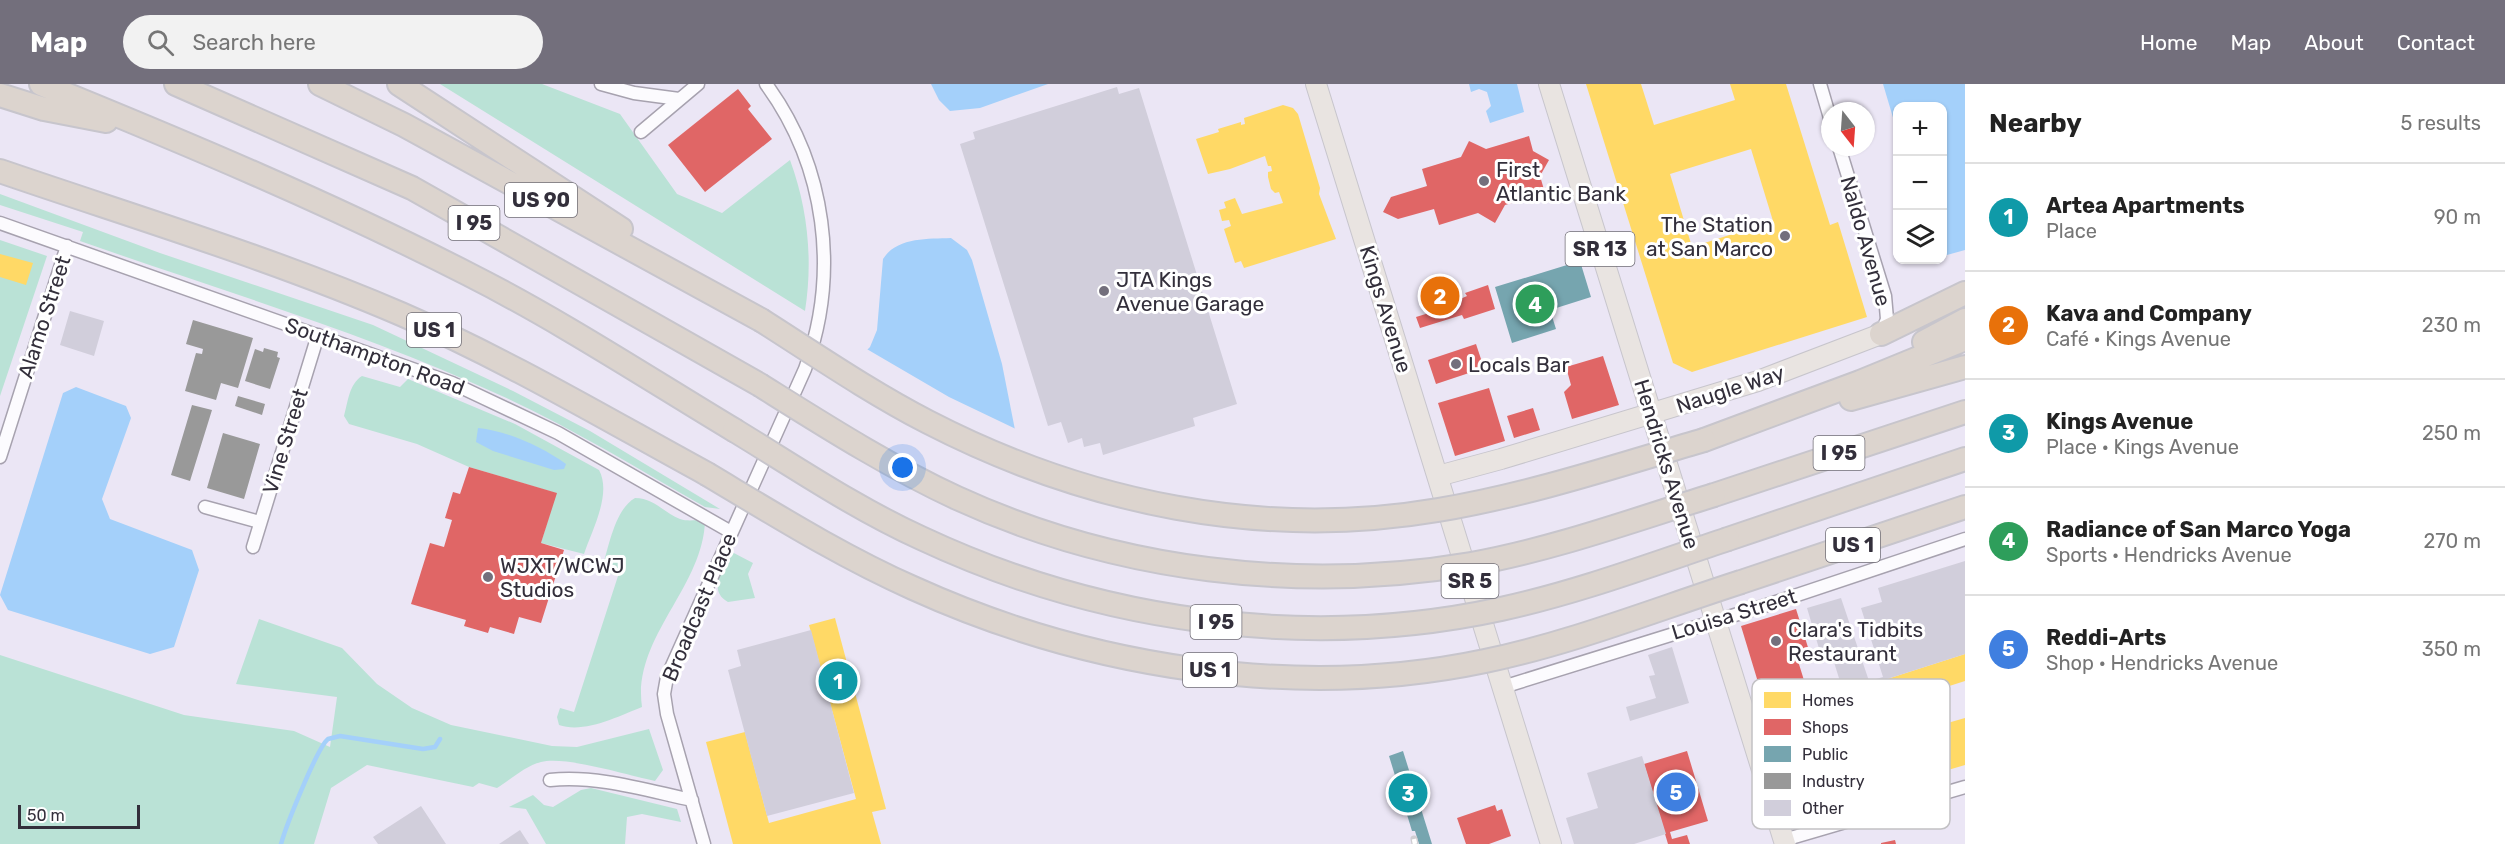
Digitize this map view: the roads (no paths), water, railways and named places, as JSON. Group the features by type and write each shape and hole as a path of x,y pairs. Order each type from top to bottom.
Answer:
{"highway":[{"name":"I 95","path":"41,84 321,201 470,275 579,336 868,511 972,560 1026,580 1112,604 1227,623 1338,628 1405,624 1469,615 1566,592 1965,459"},
{"name":"I 95","path":"176,84 412,188 760,385 881,459 986,510 1040,530 1114,551 1182,565 1238,572 1355,576 1413,572 1472,564 1555,545 1965,412"},
{"name":"US 90","path":"320,84 404,125 760,320"},
{"path":"399,84 760,320 928,422 1008,459 1109,494 1212,514 1321,520 1436,510 1531,490 1965,367"},
{"path":"0,95 44,109 160,132"},
{"name":"US 1","path":"0,171 264,261 401,314 506,363 706,474 858,562 963,609 1013,627 1097,651 1224,672 1336,676 1395,674 1455,667 1543,646 1965,507"},
{"path":"1881,334 1965,293"},
{"path":"1803,404 1965,320"},
{"path":"1704,440 1803,404 1965,339"}],"main road":[{"name":"Kings Avenue","path":"1316,84 1551,844"},
{"name":"Hendricks Avenue","path":"1550,84 1752,740"},
{"name":"Naugle Way","path":"1438,476 1789,371 1881,334"}],"street":[{"path":"601,84 634,93 679,99"},
{"path":"641,132 698,84"},
{"name":"Broadcast Place","path":"704,844 667,714 665,686 677,648 801,380 813,345 821,307 825,268 823,236 814,181 802,146 784,108 766,84"},
{"path":"1820,84 1825,102"},
{"name":"Naldo Avenue","path":"1842,156 1884,291 1887,319 1881,334"},
{"name":"Southampton Road","path":"0,223 430,375 503,405 579,445 731,532"},
{"name":"Alamo Street","path":"0,457 3,439 67,246"},
{"name":"Vine Street","path":"253,547 318,335"},
{"path":"205,507 260,522"},
{"name":"Louisa Street","path":"1503,687 1965,540"},
{"path":"550,780 571,778 601,781 692,800"},
{"path":"1950,791 1965,786"},
{"path":"1784,842 1826,829"}],"water":[{"path":"931,84 1048,84 980,108 950,111 939,100"},
{"path":"1469,84 1517,84 1524,112 1490,123 1486,111 1491,106 1487,92 1479,89 1471,92"},
{"path":"1883,84 1965,84 1965,250 1947,255 1947,102 1893,102 1893,118"},
{"path":"951,238 967,250 972,260 1002,364 1017,440 862,355 870,347 877,330 883,259 889,252 904,243 923,239"},
{"path":"76,387 126,406 131,418 102,499 110,519 192,550 199,570 174,647 150,654 8,610 0,595 63,393"},
{"path":"478,428 501,432 536,446 566,464 564,469 554,470 493,451 476,442"}],"waterway":[{"path":"281,844 310,771 328,739 340,736 423,749 435,747 440,739"}],"railway":[{"path":"1414,839 1415,844"}],"place":[{"name":"First Atlantic Bank","path":"1484,181"},
{"name":"The Station at San Marco","path":"1785,236"},
{"name":"JTA Kings Avenue Garage","path":"1104,291"},
{"name":"Kava and Company","path":"1440,296"},
{"name":"Radiance of San Marco Yoga","path":"1535,304"},
{"name":"Locals Bar","path":"1456,364"},
{"name":"WJXT/WCWJ Studios","path":"488,577"},
{"name":"Clara's Tidbits Restaurant","path":"1776,641"},
{"name":"Artea Apartments","path":"838,681"},
{"name":"Reddi-Arts","path":"1676,792"},
{"name":"Kings Avenue","path":"1408,793"}]}
